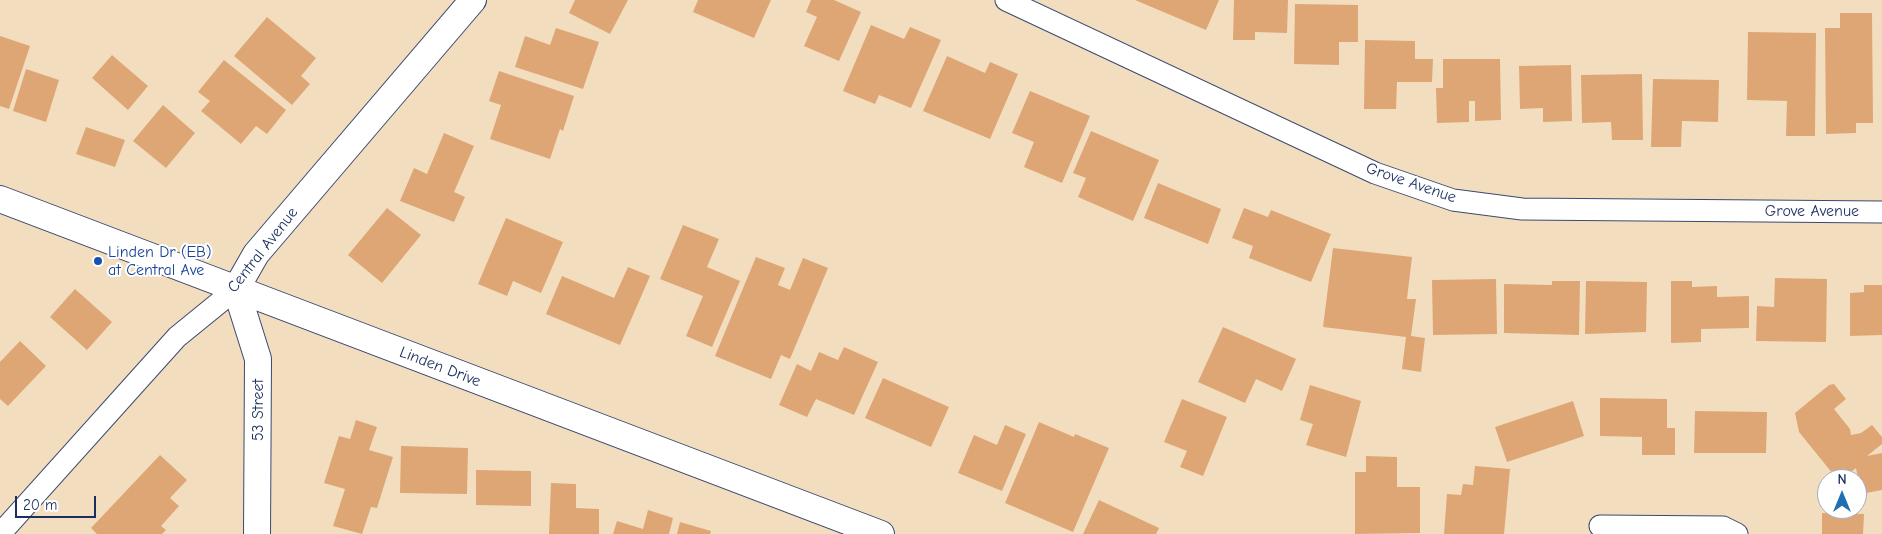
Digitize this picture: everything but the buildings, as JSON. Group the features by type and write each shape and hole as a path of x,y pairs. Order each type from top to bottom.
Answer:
{"street":[{"name":"Central Avenue","path":"0,534 177,337 236,289 256,254 473,0"},
{"name":"Grove Avenue","path":"1006,0 1375,173 1453,200 1522,209 1882,212"},
{"name":"Linden Drive","path":"0,199 881,534"},
{"name":"53 Street","path":"236,289 258,359 257,534"},
{"path":"1600,526 1723,527 1737,534"}],"place":[{"name":"Linden Dr (EB) at Central Ave","path":"98,261"}]}
